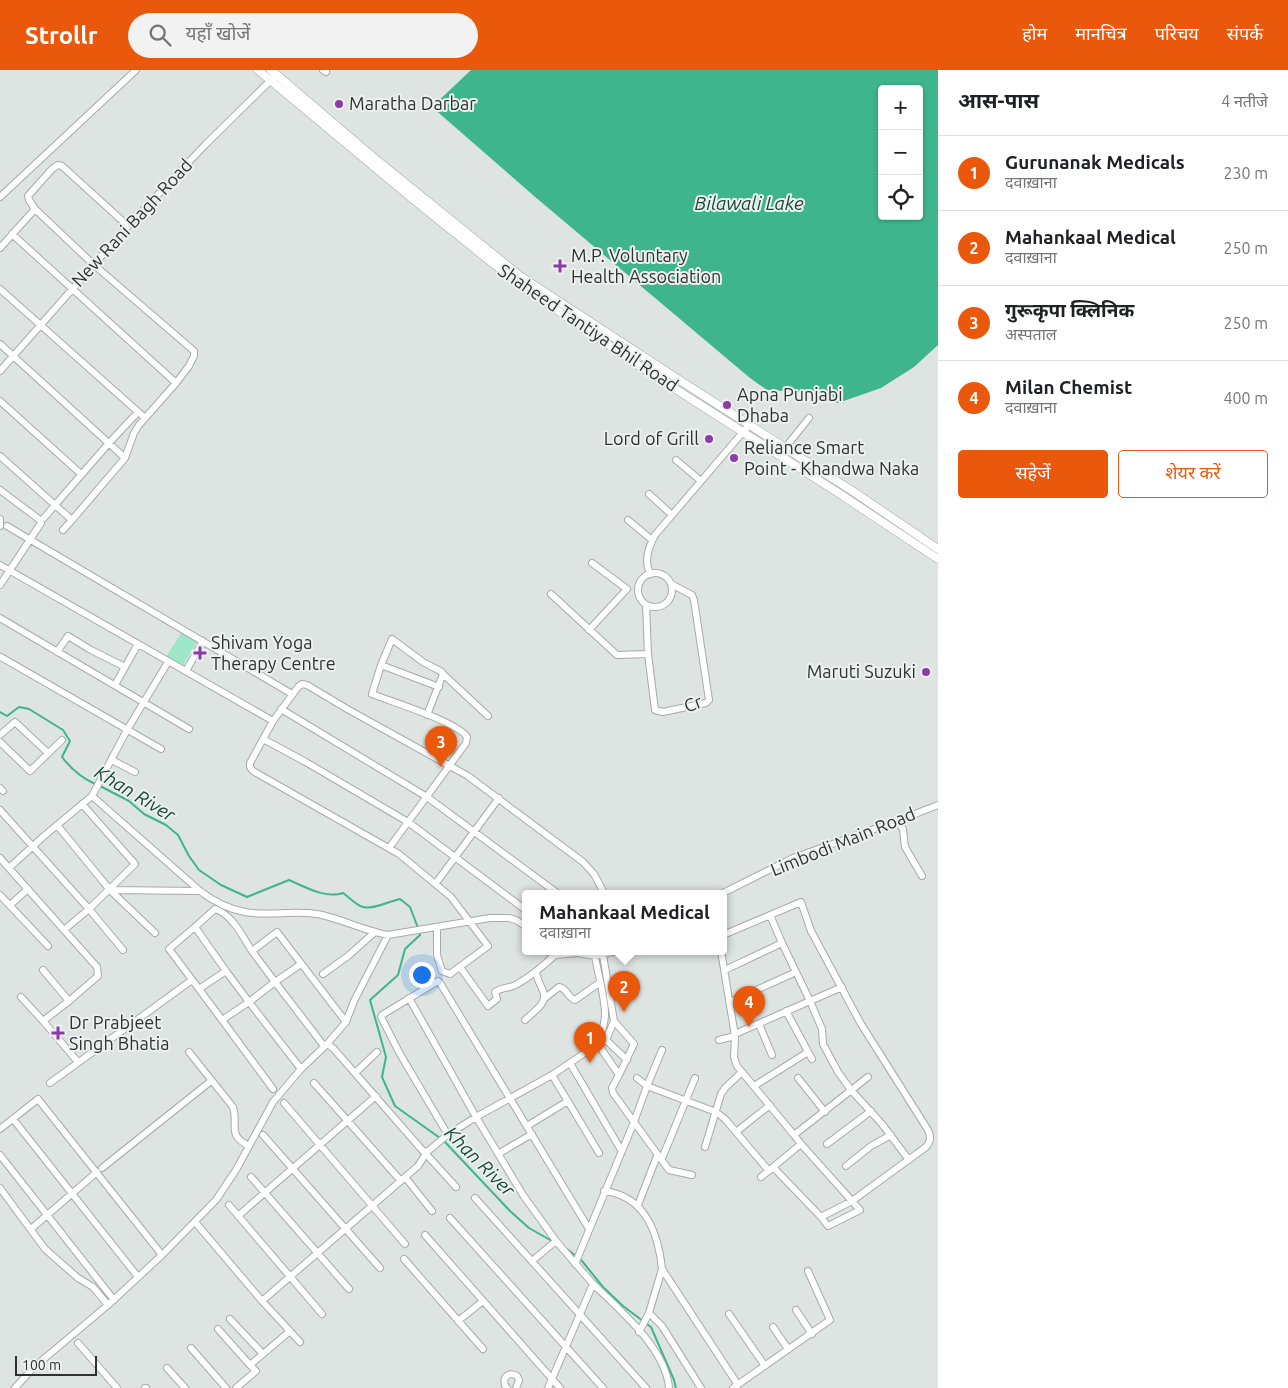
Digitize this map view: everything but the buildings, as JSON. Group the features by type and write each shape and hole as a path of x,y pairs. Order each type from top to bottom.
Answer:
{"main road":[{"name":"Shaheed Tantiya Bhil Road","path":"258,70 273,75 520,276 851,490 938,549"},
{"name":"Shaheed Tantiya Bhil Road","path":"273,75 499,269 641,367 938,559"}],"street":[{"path":"0,197 136,70"},
{"name":"New Rani Bagh Road","path":"0,371 128,226 273,75"},
{"path":"62,530 125,458 134,433 189,366 194,356 194,350 94,264 35,209 28,196 52,169 58,165 62,166 128,226"},
{"path":"0,248 35,209"},
{"path":"12,234 176,383"},
{"path":"0,288 145,418"},
{"path":"0,344 125,458"},
{"path":"0,401 81,474"},
{"path":"44,518 81,474 138,412"},
{"path":"785,448 809,418"},
{"path":"650,574 647,564 652,540 749,425"},
{"path":"0,456 72,520"},
{"path":"676,460 701,482"},
{"path":"0,490 40,520 41,524 0,584"},
{"path":"648,494 672,515"},
{"path":"0,518 3,526 292,694"},
{"path":"628,520 652,540"},
{"path":"592,563 627,589"},
{"path":"0,565 9,572 273,721"},
{"path":"650,574 663,575 671,584 672,595 668,602 658,607 646,605 639,597 638,589 643,578 650,574"},
{"name":"Cr","path":"646,605 648,654 656,710 663,712 708,701 694,600 692,595 671,584"},
{"path":"589,630 627,589 638,589"},
{"path":"551,594 617,655 648,654"},
{"path":"0,618 189,730"},
{"path":"57,652 68,636 125,667"},
{"path":"389,848 466,743 467,737 459,729 372,694 390,641 394,639 423,662 442,672 488,716"},
{"path":"186,671 203,641"},
{"path":"115,685 138,644"},
{"path":"1,657 161,750"},
{"path":"9,868 92,796 127,730 168,662"},
{"path":"380,666 439,687"},
{"path":"428,715 443,674"},
{"path":"437,928 437,955 442,971 450,974 488,946 456,902 436,883 399,854 253,771 250,767 250,763 273,721 298,686 302,684 307,685 449,767 468,776 583,862 594,874 602,890"},
{"path":"281,709 428,797 553,890"},
{"path":"0,735 15,722 48,754"},
{"path":"263,739 312,765 408,822 522,907"},
{"path":"30,771 62,740"},
{"path":"0,742 36,776"},
{"path":"112,760 135,772"},
{"path":"92,796 200,891 214,901 230,908 245,912 297,912 321,915 375,932 388,934 437,928 490,918 509,918 522,924"},
{"path":"436,883 454,856 499,798"},
{"path":"64,930 110,890 135,864 82,804"},
{"name":"Limbodi Main Road","path":"727,891 793,858 938,805"},
{"path":"0,810 123,950"},
{"path":"897,821 903,829 905,847 922,876"},
{"path":"58,825 110,890 155,932"},
{"path":"0,858 97,967 99,973 95,980 43,1021"},
{"path":"10,905 28,889"},
{"path":"110,890 200,891"},
{"path":"0,896 48,946"},
{"path":"727,933 801,902 811,931 861,1024 928,1130 930,1142 926,1147 852,1201 820,1217"},
{"path":"273,1089 169,949 215,909 222,911 231,920 275,982 328,1046 376,1096 456,1186"},
{"path":"770,915 822,1029 823,1044 838,1072 851,1090 891,1135 909,1160"},
{"path":"195,927 249,1002 301,1069"},
{"path":"252,951 278,932 346,1022"},
{"path":"322,974 348,956 375,932"},
{"path":"15,1388 39,1362 114,1300 216,1200 249,1146 272,1102 301,1069 328,1046 346,1022 354,1001 388,934"},
{"path":"725,970 782,943"},
{"path":"460,967 488,1006 497,999 495,992 502,987 511,987 536,972 554,955"},
{"path":"592,955 603,955"},
{"path":"637,1078 647,1086 716,1112 725,1119 771,1169 828,1226 860,1210 801,1144 735,1062 735,1035 723,955"},
{"path":"599,956 599,983 605,1009 605,1020 600,1036 619,1075"},
{"path":"262,1301 418,1166 426,1153 439,1141 476,1117 552,1075 602,1042 614,1021 613,1008 599,956"},
{"path":"222,1020 301,964"},
{"path":"43,970 70,1001"},
{"path":"200,989 226,971"},
{"path":"536,972 537,980 545,994 545,998"},
{"path":"730,1002 796,972"},
{"path":"50,1083 192,980"},
{"path":"447,1136 382,1020 382,1015 438,981 589,1229"},
{"path":"525,1020 541,1006 545,998 559,987 565,989 572,999 575,1000 599,983"},
{"path":"719,1040 735,1035 842,987"},
{"path":"21,997 78,1062"},
{"path":"409,998 523,1196 575,1264 639,1332 663,1364 669,1388"},
{"path":"786,1011 812,1059"},
{"path":"614,1021 634,1044 612,1088 612,1093 669,1170 692,1175"},
{"path":"759,1024 772,1055"},
{"path":"602,1042 627,1060"},
{"path":"575,1264 662,1050"},
{"path":"189,1052 233,1107 235,1135 249,1146"},
{"path":"354,1073 377,1052"},
{"path":"754,1086 808,1052"},
{"path":"570,1063 621,1150"},
{"path":"705,1147 721,1094 742,1072"},
{"path":"552,1075 599,1154"},
{"path":"794,1135 868,1077"},
{"path":"638,1205 694,1078"},
{"path":"798,1078 825,1112"},
{"path":"30,1229 100,1170 212,1081"},
{"path":"314,1083 432,1211"},
{"path":"238,1216 376,1096"},
{"path":"0,1129 38,1099 100,1170 162,1255"},
{"path":"527,1126 568,1101"},
{"path":"284,1103 405,1244"},
{"path":"736,1132 770,1106"},
{"path":"827,1144 871,1111"},
{"path":"13,1119 138,1277"},
{"path":"498,1154 532,1134"},
{"path":"262,1135 380,1268"},
{"path":"846,1166 871,1146 891,1135"},
{"path":"761,1177 801,1144"},
{"path":"0,1155 114,1300"},
{"path":"251,1177 349,1289"},
{"path":"0,1188 51,1255 78,1278 93,1287 108,1305"},
{"path":"604,1191 624,1197 638,1205 647,1215 658,1247 662,1268 735,1386 830,1320 808,1271"},
{"path":"475,1198 646,1388"},
{"path":"228,1205 322,1314"},
{"path":"450,1218 603,1388"},
{"path":"195,1222 262,1301 300,1342"},
{"path":"425,1235 560,1388"},
{"path":"532,1260 556,1241"},
{"path":"404,1259 483,1349"},
{"path":"639,1332 646,1319 662,1268"},
{"path":"548,1388 593,1284"},
{"path":"458,1321 483,1301"},
{"path":"796,1310 812,1334"},
{"path":"729,1314 765,1366"},
{"path":"230,1319 263,1354"},
{"path":"646,1319 662,1326 701,1388"},
{"path":"774,1327 788,1349"},
{"path":"218,1329 256,1371 236,1388"},
{"path":"250,1365 290,1331"},
{"path":"78,1343 117,1388"},
{"path":"191,1348 226,1388"},
{"path":"167,1368 185,1388"},
{"path":"507,1388 504,1381 510,1374 516,1375 519,1378 518,1388"}],"shaded area":[{"path":"182,632 197,641 182,667 166,657"}],"water":[{"name":"Bilawali Lake","path":"471,70 938,70 938,345 914,367 881,388 838,403 802,392 767,390 750,378 534,196 432,107"}],"waterway":[{"name":"Khan River","path":"0,712 7,716 19,707 29,709 63,730 70,741 62,757 77,773 95,784"},
{"name":"Khan River","path":"100,786 129,801 144,814 166,825 178,835 199,870 221,885 247,897 289,880 323,893 343,893 355,903 367,908 400,899 410,907 418,928"},
{"name":"Khan River","path":"420,932 420,935 405,949 398,975 370,1000 386,1057 382,1077 395,1106 440,1138"},
{"name":"Khan River","path":"444,1141 510,1211 529,1228 552,1241"},
{"name":"Khan River","path":"567,1249 582,1261 603,1287 623,1306 651,1327 676,1388"}],"place":[{"name":"Maratha Darbar","path":"339,104"},
{"name":"M.P. Voluntary Health Association","path":"560,266"},
{"name":"Apna Punjabi Dhaba","path":"727,405"},
{"name":"Lord of Grill","path":"709,439"},
{"name":"Reliance Smart Point - Khandwa Naka","path":"734,458"},
{"name":"Shivam Yoga Therapy Centre","path":"200,653"},
{"name":"Maruti Suzuki","path":"926,672"},
{"name":"गुरूकृपा क्लिनिक","path":"441,767"},
{"name":"Mahankaal Medical","path":"624,1012"},
{"name":"Milan Chemist","path":"749,1027"},
{"name":"Dr Prabjeet Singh Bhatia","path":"58,1033"},
{"name":"Gurunanak Medicals","path":"590,1063"}]}
